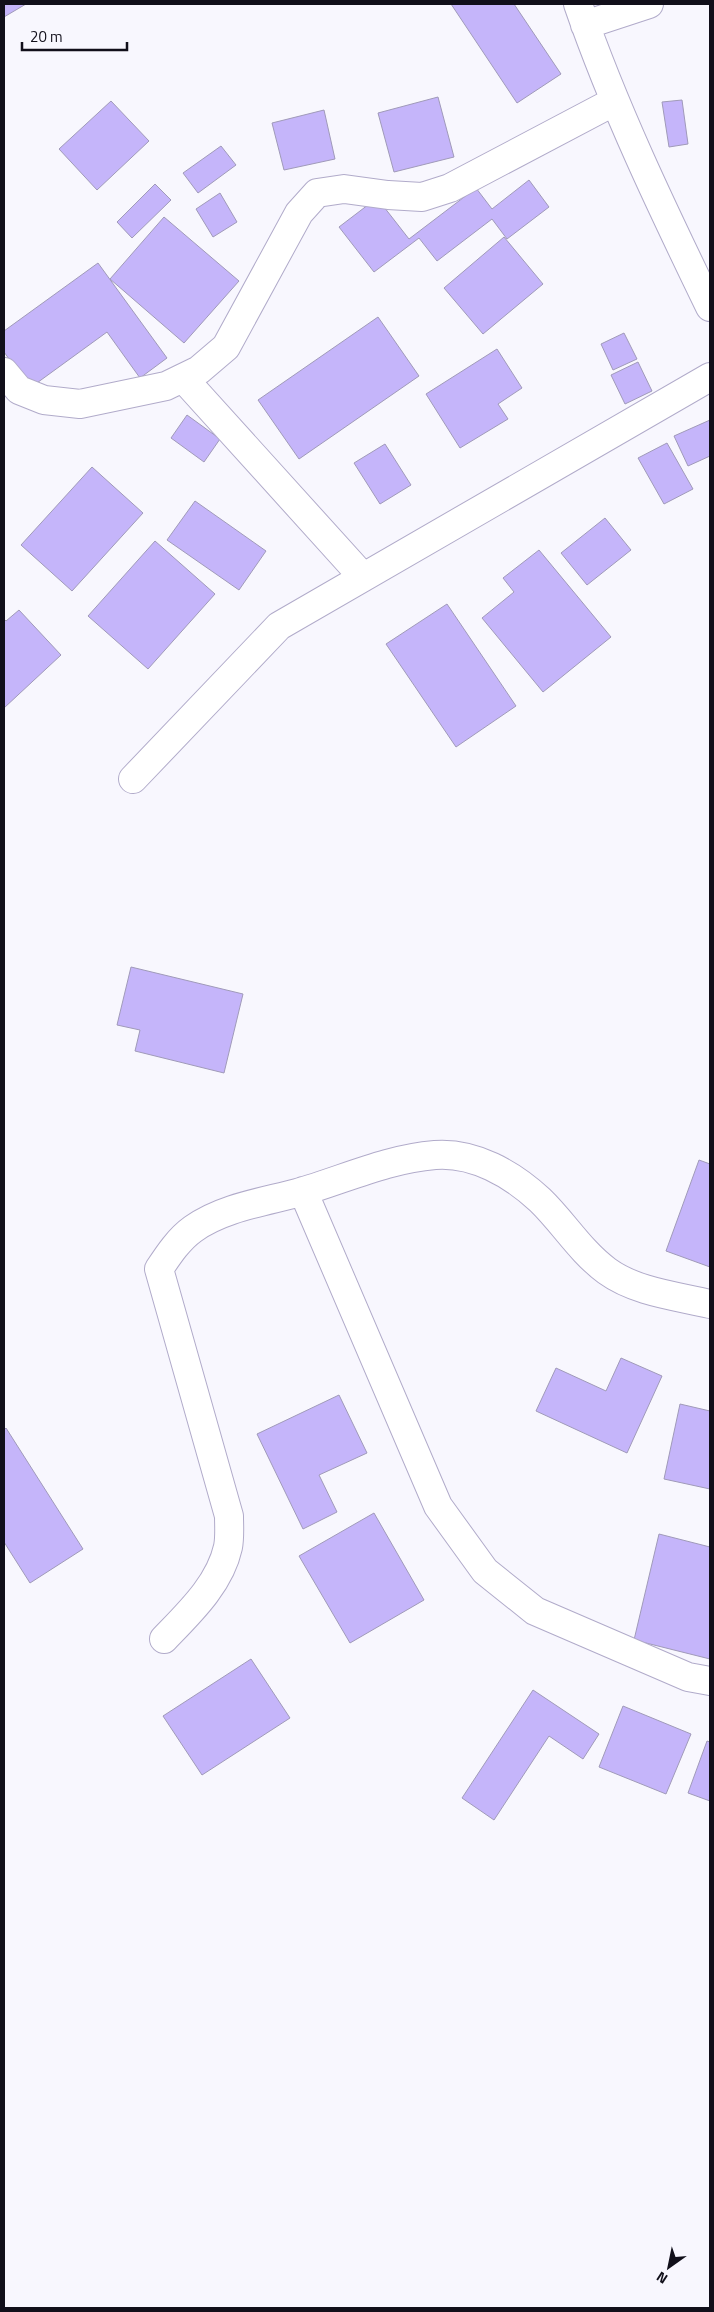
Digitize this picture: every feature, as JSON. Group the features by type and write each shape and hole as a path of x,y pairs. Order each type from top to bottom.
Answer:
{"street":[{"path":"649,4 582,14 614,101 662,210 710,307"},
{"path":"4,372 19,390 44,400 80,404 166,386 199,370 226,347 299,213 317,193 344,189 422,197 450,188 614,101"},
{"path":"133,779 279,626 710,377"},
{"path":"183,378 363,577"},
{"path":"164,1638 198,1603 219,1571 228,1547 229,1516 159,1269 170,1252 194,1228 226,1212 303,1191 396,1160 437,1155 471,1159 514,1177 541,1200 577,1244 606,1271 627,1284 710,1304"},
{"path":"303,1191 438,1506 485,1571 535,1611 688,1677 710,1681"}],"building":[{"path":"4,4 26,4 4,17"},
{"path":"451,4 514,4 561,74 517,103"},
{"path":"438,97 454,157 394,172 378,113"},
{"path":"682,100 688,144 669,147 662,102"},
{"path":"111,101 149,141 97,190 59,149"},
{"path":"324,110 335,159 284,170 272,123"},
{"path":"221,146 236,165 198,193 183,173"},
{"path":"529,180 549,207 507,239 492,219 437,261 419,238 374,272 339,227 377,198 409,239 476,188 492,209"},
{"path":"155,184 171,200 132,238 117,222"},
{"path":"220,193 237,222 213,237 196,209"},
{"path":"164,217 239,281 184,343 110,279"},
{"path":"504,237 543,284 483,334 444,288"},
{"path":"98,263 167,358 140,378 107,332 30,388 4,352 4,331"},
{"path":"378,317 419,376 299,459 258,400"},
{"path":"624,333 637,359 613,370 601,344"},
{"path":"497,349 522,388 498,404 508,419 460,448 426,394"},
{"path":"638,362 652,391 625,404 611,375"},
{"path":"187,415 220,439 204,462 171,438"},
{"path":"710,420 710,456 688,466 674,436"},
{"path":"667,443 693,489 664,504 638,458"},
{"path":"385,444 411,485 380,504 354,463"},
{"path":"92,467 143,513 72,591 21,545"},
{"path":"195,501 266,551 239,590 167,540"},
{"path":"605,518 631,550 587,585 561,553"},
{"path":"155,541 215,594 148,669 88,616"},
{"path":"539,550 611,637 543,692 482,618 514,592 503,578"},
{"path":"447,604 516,706 456,747 386,644"},
{"path":"19,610 61,655 4,708 4,619 6,621"},
{"path":"131,967 243,994 224,1073 135,1051 140,1030 117,1025"},
{"path":"699,1160 710,1164 710,1267 666,1251"},
{"path":"621,1358 662,1376 627,1453 536,1411 556,1368 606,1391"},
{"path":"339,1395 367,1453 319,1475 337,1512 303,1529 257,1434"},
{"path":"680,1404 710,1411 710,1489 664,1479"},
{"path":"6,1428 83,1549 30,1583 4,1542 4,1430"},
{"path":"374,1513 424,1600 350,1643 299,1556"},
{"path":"659,1534 710,1547 710,1659 634,1640"},
{"path":"251,1659 290,1718 202,1775 163,1716"},
{"path":"533,1690 599,1734 583,1759 549,1736 494,1820 462,1798"},
{"path":"623,1706 691,1734 666,1794 599,1767"},
{"path":"707,1741 710,1742 710,1801 688,1793"}]}
